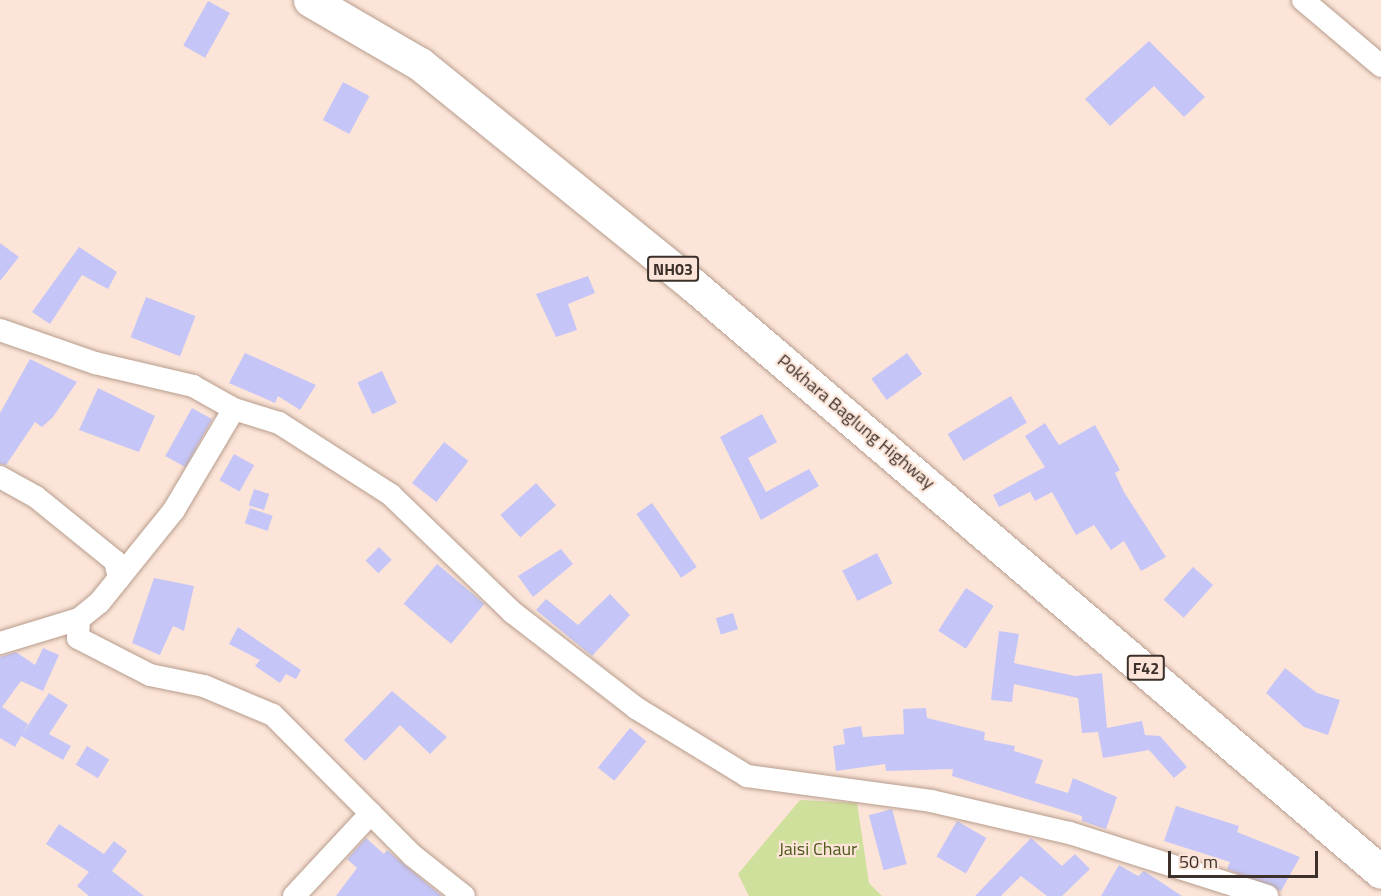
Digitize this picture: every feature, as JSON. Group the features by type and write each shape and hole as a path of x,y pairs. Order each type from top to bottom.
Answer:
{"highway":[{"name":"Pokhara Baglung Highway","path":"310,0 420,64 909,466 1381,872"}],"street":[{"path":"1303,0 1381,66"},
{"path":"0,330 95,363 193,386 234,409 279,423 391,495 512,612 636,708 747,776 932,801 1070,833 1268,896"},
{"path":"0,643 79,619 119,579 174,510 234,409"},
{"path":"0,477 36,497 115,561 119,579"},
{"path":"79,619 78,638 150,675 204,686 273,715 371,813 464,896"},
{"path":"294,896 371,813"}],"green space":[{"name":"Jaisi Chaur","path":"800,800 857,803 869,883 882,896 749,896 738,874"}],"building":[{"path":"208,1 230,13 205,58 183,46"},
{"path":"1149,41 1205,97 1184,117 1154,86 1110,126 1085,99"},
{"path":"343,82 369,96 349,134 323,120"},
{"path":"0,243 19,257 0,281"},
{"path":"79,247 117,272 108,289 82,275 50,324 32,312"},
{"path":"588,276 595,293 568,304 577,330 556,337 536,294"},
{"path":"146,297 195,316 180,356 131,337"},
{"path":"245,353 316,385 300,410 278,396 275,403 229,383"},
{"path":"907,353 922,374 887,400 871,379"},
{"path":"30,359 77,382 53,417 42,427 35,422 6,465 0,464 0,413"},
{"path":"382,371 397,403 372,414 358,382"},
{"path":"98,388 155,416 139,452 79,430"},
{"path":"1011,396 1027,423 964,461 948,434"},
{"path":"192,408 212,419 185,467 165,456"},
{"path":"762,414 777,442 748,458 766,492 809,469 819,486 761,520 720,437"},
{"path":"1045,423 1059,445 1095,425 1120,470 1115,473 1124,492 1166,557 1141,571 1124,541 1111,550 1094,525 1076,535 1052,492 1035,501 1030,492 999,507 993,495 1045,467 1025,436"},
{"path":"444,442 468,461 436,502 412,483"},
{"path":"234,454 254,465 240,491 219,480"},
{"path":"536,483 556,505 520,537 500,515"},
{"path":"254,489 269,494 264,510 249,505"},
{"path":"652,503 697,567 681,578 636,514"},
{"path":"250,508 273,516 267,531 245,523"},
{"path":"379,547 392,560 378,573 366,560"},
{"path":"561,549 573,564 533,597 518,576"},
{"path":"877,553 892,583 858,601 842,571"},
{"path":"437,564 484,604 451,644 404,604"},
{"path":"1193,567 1213,585 1184,618 1164,600"},
{"path":"154,578 194,586 184,631 173,626 160,655 132,643"},
{"path":"966,588 994,606 966,649 938,631"},
{"path":"610,594 630,615 592,656 536,610 546,599 578,625"},
{"path":"733,613 738,629 721,635 716,618"},
{"path":"238,627 301,670 296,679 286,674 280,683 255,666 260,660 229,644"},
{"path":"999,631 1019,634 1014,663 1075,676 1102,673 1107,728 1142,721 1145,735 1160,736 1187,767 1174,778 1149,750 1103,758 1098,732 1082,733 1078,698 1014,684 1012,702 991,700"},
{"path":"43,648 59,655 43,691 21,681 2,707 28,724 15,747 0,738 0,657 16,652 35,665"},
{"path":"1285,668 1317,693 1340,700 1328,735 1304,727 1266,693"},
{"path":"392,691 447,737 430,754 400,725 365,761 344,740"},
{"path":"49,693 68,705 49,734 71,746 63,760 21,736"},
{"path":"926,708 927,718 985,732 984,740 1015,746 1014,751 1043,760 1035,783 1068,793 1073,778 1117,797 1106,829 1082,821 1082,816 952,776 953,769 886,771 885,764 836,771 833,746 845,744 843,729 861,726 863,737 904,734 903,709"},
{"path":"630,728 646,741 614,781 598,768"},
{"path":"87,746 109,759 98,778 76,765"},
{"path":"1176,806 1239,826 1237,832 1300,857 1281,891 1227,869 1230,862 1164,841"},
{"path":"892,809 907,864 884,870 869,815"},
{"path":"957,821 986,838 966,874 936,857"},
{"path":"59,824 104,854 114,841 127,851 112,871 144,896 89,896 77,886 89,872 46,844"},
{"path":"366,838 384,854 387,850 442,896 336,896 357,868 347,859"},
{"path":"1031,838 1062,866 1075,854 1090,869 1062,896 1047,896 1021,876 1001,896 975,896"},
{"path":"1119,865 1138,876 1144,871 1182,896 1101,896"}]}
